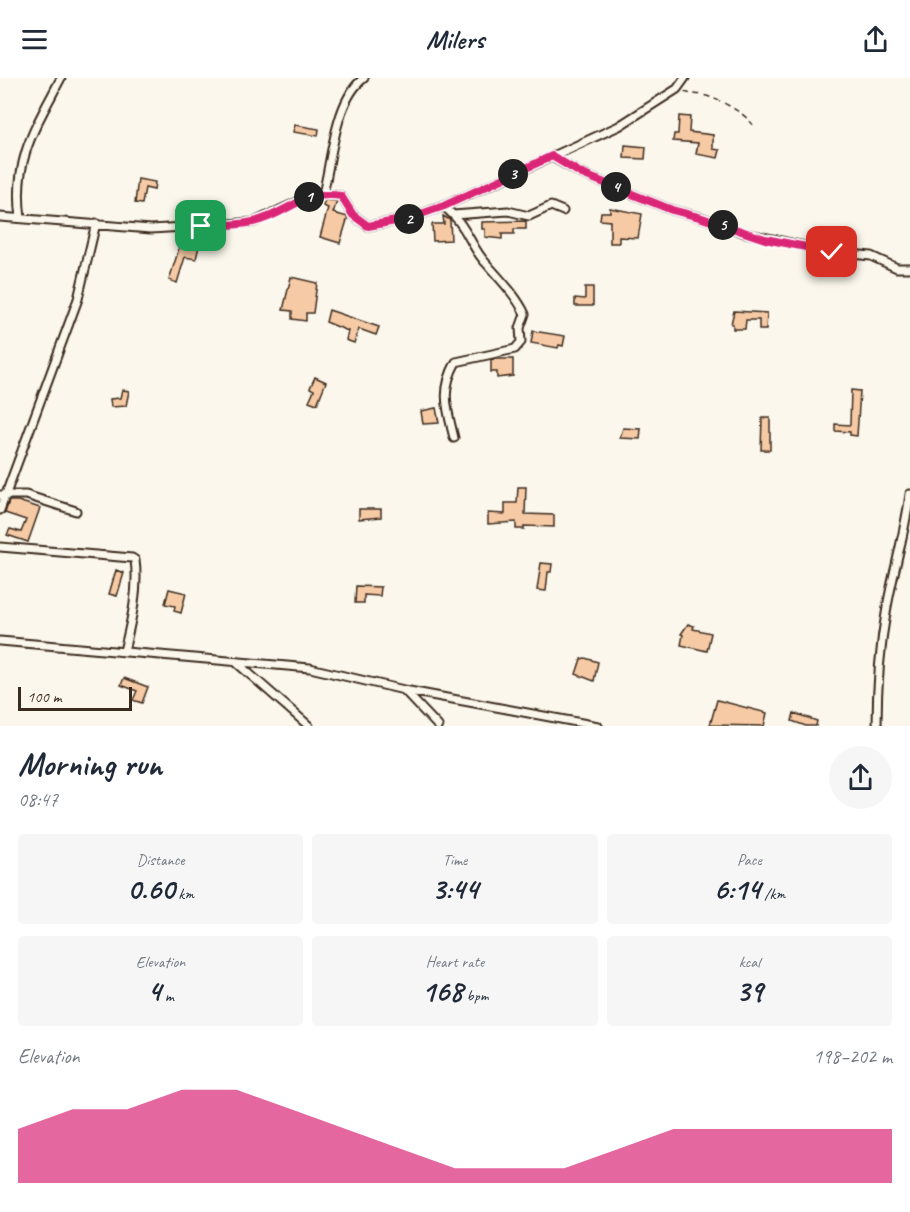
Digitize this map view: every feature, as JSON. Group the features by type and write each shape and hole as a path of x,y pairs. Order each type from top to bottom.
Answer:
{"street":[{"path":"21,218 19,181 24,153 61,78"},
{"path":"323,194 340,113 353,86 364,78"},
{"path":"0,217 151,229 254,222 308,197 323,194 341,196 353,215 368,226 407,219 444,206 619,126 678,89 685,78"},
{"path":"552,156 582,174 672,210 765,239 832,252 871,256 897,268 910,268"},
{"path":"444,206 461,222 468,238 484,261 497,273 525,315 520,328 521,342 515,349 456,362 447,378 446,398 454,438"},
{"path":"453,215 479,211 508,211 529,216 551,206 563,211"},
{"path":"0,510 3,495 78,299 96,224"},
{"path":"877,726 881,644 887,605 905,530 910,494"},
{"path":"3,495 26,495 76,511"},
{"path":"0,547 135,560 133,613 124,651"},
{"path":"0,641 310,668 404,690 598,726"},
{"path":"237,663 309,726"},
{"path":"404,690 438,726"}],"path":[{"path":"678,89 716,101 742,115 753,125"}],"building":[{"path":"679,116 690,117 689,132 713,135 713,149 720,150 718,158 696,154 698,143 673,141 674,134 678,134"},
{"path":"295,125 319,129 318,136 293,132"},
{"path":"625,145 646,147 645,159 624,158"},
{"path":"138,179 155,182 154,190 145,188 142,204 135,203"},
{"path":"325,200 337,201 333,213 348,217 340,243 320,237 328,208 323,206"},
{"path":"610,208 642,214 638,238 619,237 619,243 610,243 610,221 600,220 601,212 610,212"},
{"path":"443,216 450,220 451,240 433,241 432,224 444,224"},
{"path":"526,221 526,229 514,229 514,234 502,234 502,239 485,237 485,229 482,229 482,222"},
{"path":"183,236 191,238 189,244 199,246 196,259 185,257 177,283 169,280"},
{"path":"291,277 317,283 313,313 306,313 306,321 292,319 292,311 283,310"},
{"path":"585,287 593,287 593,306 575,306 575,298 585,299"},
{"path":"329,310 379,327 376,335 359,329 354,343 346,340 348,331 326,322"},
{"path":"734,311 767,313 766,330 759,330 759,320 746,320 745,329 733,329 733,324 731,324"},
{"path":"533,331 565,336 563,346 559,345 558,348 531,343"},
{"path":"513,359 513,376 497,378 497,372 491,372 491,360"},
{"path":"315,377 326,382 317,404 309,401 314,390 310,388"},
{"path":"122,390 129,391 126,406 111,407 110,399 120,398"},
{"path":"851,390 860,391 857,436 850,435 850,432 835,431 835,424 850,425"},
{"path":"436,408 439,423 423,424 421,411"},
{"path":"762,418 770,418 770,450 761,450"},
{"path":"623,428 641,429 640,439 620,438"},
{"path":"518,487 526,487 525,514 554,515 554,527 524,526 524,529 516,529 516,522 488,524 488,513 505,514 505,503 517,503"},
{"path":"9,501 18,501 40,508 28,542 7,535 10,529 21,532 26,520 5,513"},
{"path":"359,509 381,509 381,517 359,519"},
{"path":"541,563 552,564 551,572 548,572 546,591 537,590"},
{"path":"116,570 124,573 117,596 109,594"},
{"path":"356,586 381,587 380,596 364,595 364,603 355,603"},
{"path":"169,589 186,593 181,613 174,611 175,606 165,604"},
{"path":"688,624 694,626 693,629 711,633 707,651 681,645 683,635 681,634"},
{"path":"581,659 598,662 594,681 576,674"},
{"path":"124,678 148,687 142,703 133,700 137,691 121,685"},
{"path":"717,700 767,713 764,726 710,725"},
{"path":"794,713 817,721 816,726 806,726 792,721"}],"route":[{"path":"201,226 254,222 308,197 323,194 341,196 353,215 368,226 407,219 475,193 552,156 582,174 672,210 765,239 832,252"}]}
